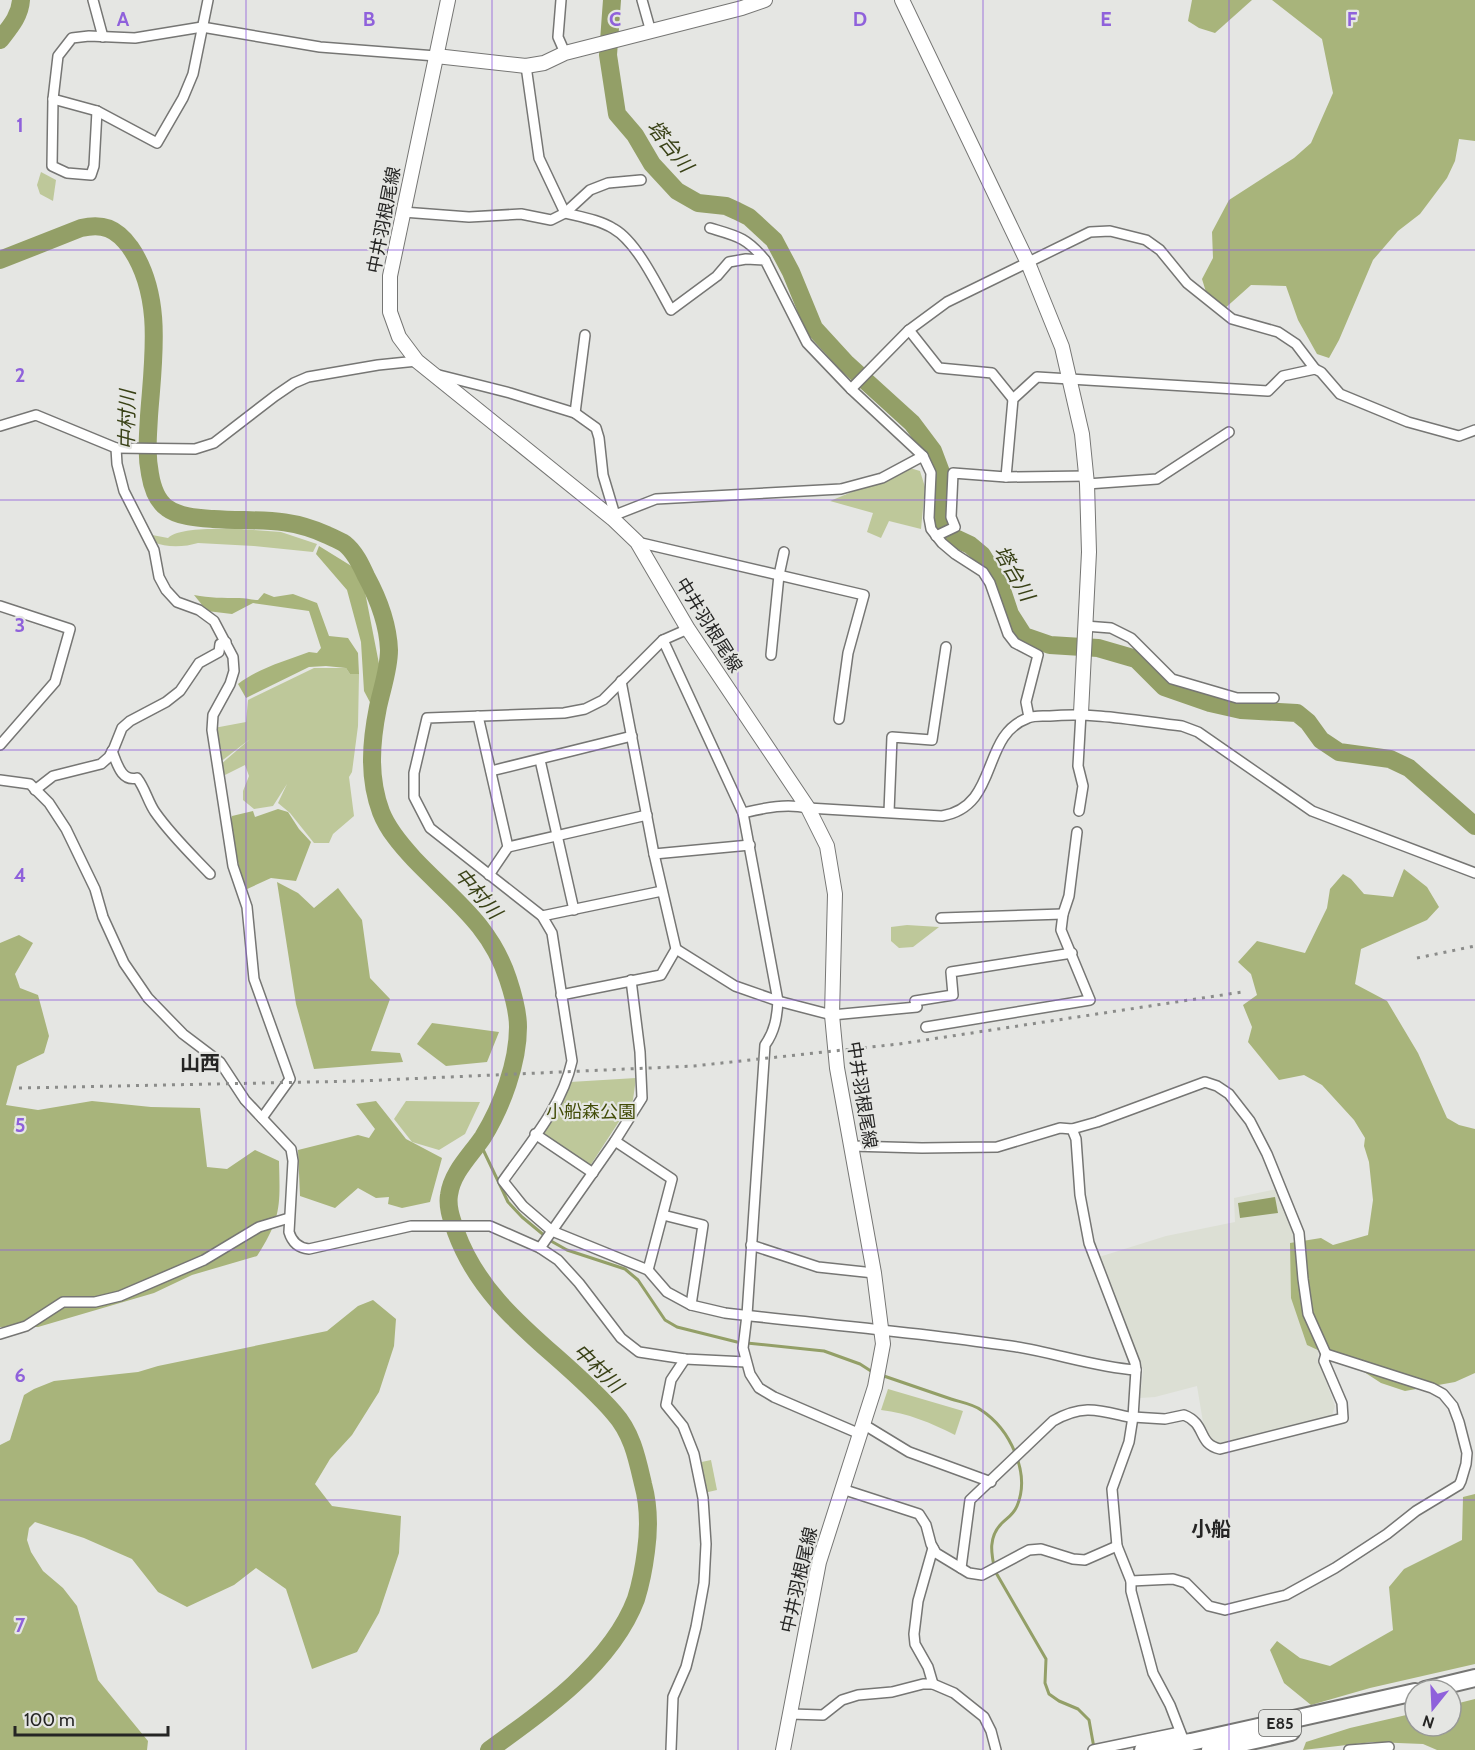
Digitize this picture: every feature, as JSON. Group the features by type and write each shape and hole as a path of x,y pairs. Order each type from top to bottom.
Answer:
{"highway":[{"name":"E85","path":"1143,1750 1191,1742 1403,1695"},
{"name":"E85","path":"1210,1750 1403,1706"}],"main road":[{"name":"中井羽根尾線","path":"448,0 390,276 390,312 399,337 417,361 614,517 637,542 688,629 808,808 827,846 835,894 832,1015 837,1068 874,1273 883,1344 875,1387 819,1562 783,1750"},
{"path":"436,56 526,66 544,63 565,53 651,32 741,4 765,0"},
{"path":"902,0 1028,263 1062,347 1082,434 1087,480 1089,552 1081,713"}],"street":[{"path":"93,0 104,37"},
{"path":"53,99 97,111 157,143 183,98 193,74 208,0"},
{"path":"561,0 558,37 565,53"},
{"path":"642,0 651,32"},
{"path":"97,111 94,166 91,175 67,173 52,166 53,99 58,56 72,38 135,38 202,27 320,47 436,56"},
{"path":"526,66 539,158 565,213 616,229 636,250 671,310 717,276 729,262 746,259 765,260"},
{"path":"403,212 469,217 521,214 551,220 565,213 590,190 608,183 641,180"},
{"path":"710,228 751,243 765,260 807,343 851,389 923,456 931,473 929,519 931,529 955,554 983,573 990,583 1008,634 1015,643 1038,655 1026,702 1029,717"},
{"path":"851,389 909,330 947,302 1090,232 1110,231 1146,240 1160,250 1187,283 1232,319 1278,332 1296,344 1315,369 1321,372 1340,394 1408,422 1459,436 1475,429"},
{"path":"909,330 939,368 992,374 1013,399"},
{"path":"575,413 585,335"},
{"path":"0,426 36,415 120,449 195,448 214,443 275,396 308,377 417,361"},
{"path":"1006,477 1013,399 1037,377 1268,391 1283,376 1315,369"},
{"path":"433,374 510,393 575,413 596,428 600,438 603,476 614,517 656,499 841,489 882,477 923,456"},
{"path":"936,536 955,526 951,517 953,473 1087,480 1157,479 1229,432"},
{"path":"120,449 117,464 124,491 154,549 159,577 166,590 177,602 199,610 214,621 233,657 234,671 230,684 213,715 212,730 233,866 247,907 254,979 290,1079 262,1118"},
{"path":"637,542 864,595 848,653 839,719"},
{"path":"771,655 779,575 784,552"},
{"path":"0,606 70,629 55,682 0,745"},
{"path":"1085,629 1111,628 1131,638 1172,679 1237,698 1274,698"},
{"path":"688,629 663,640 603,700 585,709 564,713 427,718 414,773 414,797 430,828 542,916 552,933 572,1061 569,1078 560,1098 503,1181 524,1206 552,1231 648,1270 667,1292 691,1305 747,1316 881,1329 1042,1351 1109,1368 1136,1370"},
{"path":"663,640 743,813 778,1001 777,1018 772,1035 765,1045 747,1316 742,1348 750,1374 759,1388 774,1397 861,1429 909,1452 991,1482"},
{"path":"36,790 53,776 101,764 112,751 122,728 130,721 166,702 180,690 199,663 219,652 220,644 226,642"},
{"path":"889,812 892,737 932,740 946,647"},
{"path":"561,995 661,975 676,950 654,854 621,681"},
{"path":"1079,811 1083,786 1078,766 1081,713"},
{"path":"743,813 776,806 795,805 808,808 942,816 952,814 973,801 980,792 997,749 1005,735 1016,724 1029,717 1081,713 1182,726 1198,732 1312,812 1475,873"},
{"path":"478,716 508,847"},
{"path":"491,771 632,736"},
{"path":"112,751 120,770 131,780 137,778 154,811 177,841 210,874"},
{"path":"540,760 574,910"},
{"path":"0,780 30,784 49,803 66,829 95,889 103,916 124,963 148,998 183,1034 220,1062 245,1100 287,1144 293,1154 289,1218 291,1238 299,1247 304,1249 411,1226 490,1226 542,1246 579,1283 621,1338 639,1352 685,1359 746,1362"},
{"path":"489,874 508,847 647,815"},
{"path":"926,1027 1090,1000 1061,930 1069,896 1077,832"},
{"path":"654,854 750,845"},
{"path":"542,916 662,891"},
{"path":"941,918 1063,914"},
{"path":"676,950 735,986 778,1001 832,1015 916,1004 953,995 951,972 1072,953"},
{"path":"542,1246 642,1098 643,1087 632,980"},
{"path":"851,1146 998,1147 1060,1128 1072,1129 1205,1082 1229,1094 1254,1128 1299,1233 1308,1314 1326,1354 1324,1361 1342,1403 1343,1418 1220,1449 1209,1444 1197,1423 1184,1415 1165,1419 1133,1418 1091,1409 1065,1415 1053,1421 970,1500 961,1568"},
{"path":"1072,1129 1076,1139 1080,1195 1089,1243 1136,1370 1129,1442 1112,1490 1117,1546 1131,1581 1131,1591 1154,1673 1181,1734 1093,1750"},
{"path":"535,1134 593,1173"},
{"path":"615,1141 672,1179 648,1270"},
{"path":"663,1215 704,1225 691,1305"},
{"path":"0,1334 26,1326 63,1302 95,1302 120,1296 204,1260 259,1227 289,1218"},
{"path":"750,1245 818,1268 874,1273"},
{"path":"1131,1581 1173,1579 1186,1583 1209,1606 1226,1610 1286,1595 1335,1568 1387,1534 1421,1507 1459,1485 1467,1453 1453,1406 1443,1394 1432,1388 1326,1354"},
{"path":"671,1750 674,1697 686,1667 696,1627 704,1583 706,1544 703,1498 694,1454 683,1426 666,1405 671,1380 685,1359"},
{"path":"842,1489 919,1514 926,1525 936,1553 969,1573 982,1575 1029,1550 1041,1549 1073,1559 1085,1560 1117,1546"},
{"path":"933,1548 918,1601 914,1635 915,1644 928,1667 933,1684"},
{"path":"790,1714 823,1715 842,1700 858,1695 892,1692 923,1684 933,1684 954,1693 984,1718 992,1731 996,1750"},
{"path":"1349,1750 1389,1747"}],"shaded area":[{"path":"1192,0 1252,0 1215,33 1199,28 1188,21"},
{"path":"1272,0 1475,0 1475,141 1459,139 1455,161 1447,178 1420,214 1398,231 1373,260 1329,358 1317,354 1298,320 1286,286 1251,285 1223,310 1210,305 1202,279 1213,258 1212,232 1229,200 1294,158 1311,143 1333,93 1322,39"},
{"path":"319,546 353,567 365,592 380,669 379,689 373,708 364,691 361,642 347,590 316,554"},
{"path":"264,593 274,597 293,594 317,603 329,636 348,638 358,653 359,674 350,674 346,668 309,667 246,698 238,684 246,678 272,665 309,652 317,653 321,648 309,611 253,603 232,614 207,611 194,595 258,600"},
{"path":"278,809 288,812 311,842 296,881 271,878 245,890 229,825 232,816 253,811 255,817"},
{"path":"1404,869 1427,887 1439,907 1427,920 1361,949 1355,984 1387,1001 1418,1053 1447,1118 1459,1125 1475,1129 1475,1373 1455,1382 1405,1391 1381,1383 1361,1370 1307,1345 1291,1298 1290,1243 1321,1238 1333,1245 1368,1235 1373,1200 1369,1162 1364,1146 1365,1138 1354,1120 1322,1085 1304,1075 1279,1080 1248,1042 1252,1027 1243,1005 1257,995 1251,974 1238,962 1257,941 1305,953 1327,908 1330,889 1343,874 1351,879 1364,894 1393,897"},
{"path":"277,882 298,893 314,908 338,888 362,920 370,978 390,999 371,1051 400,1053 403,1062 314,1069 296,1004"},
{"path":"19,935 33,943 15,974 20,988 38,995 49,1036 44,1053 17,1066 6,1105 38,1110 92,1101 151,1107 200,1108 207,1167 227,1169 255,1150 279,1161 278,1210 271,1231 257,1256 192,1275 154,1293 38,1327 0,1327 0,943"},
{"path":"432,1023 499,1032 487,1062 446,1066 417,1044"},
{"path":"376,1101 406,1139 442,1158 430,1202 402,1208 388,1204 389,1197 376,1198 358,1188 335,1208 300,1196 298,1150 358,1135 369,1138 375,1129 356,1104"},
{"path":"1277,1189 1293,1227 1319,1344 1318,1359 1335,1406 1332,1415 1327,1418 1222,1445 1209,1440 1204,1428 1197,1386 1155,1397 1140,1398 1143,1370 1120,1316 1118,1305 1099,1257 1166,1236 1235,1222 1234,1198"},
{"path":"1275,1197 1278,1213 1240,1218 1238,1203"},
{"path":"373,1300 396,1319 394,1346 379,1392 352,1435 330,1459 315,1484 332,1506 401,1516 399,1553 379,1613 357,1652 312,1669 286,1589 256,1568 234,1585 187,1607 158,1592 132,1559 84,1538 35,1522 29,1528 27,1540 31,1552 43,1571 63,1588 77,1606 98,1680 148,1741 147,1750 0,1750 0,1445 10,1440 24,1395 54,1381 138,1372 327,1331 358,1306"},
{"path":"1475,1494 1475,1664 1414,1678 1403,1678 1403,1680 1311,1705 1284,1683 1270,1650 1277,1641 1300,1658 1330,1666 1393,1630 1389,1587 1404,1569 1462,1540 1463,1497"},
{"path":"1475,1699 1475,1750 1437,1750 1423,1744 1373,1742 1303,1750 1306,1742 1350,1728 1403,1716 1403,1738 1463,1738 1463,1702"}],"green space":[{"path":"41,172 56,180 53,201 40,194 37,185"},
{"path":"910,468 920,471 925,487 921,529 889,521 881,538 867,532 873,513 830,501"},
{"path":"241,529 281,532 317,544 313,552 198,543 170,546 154,542 152,535 168,538 174,534 192,530"},
{"path":"314,668 346,668 350,674 359,674 358,726 352,772 349,777 354,816 333,834 329,843 314,843 290,813 278,803 287,784 273,806 254,809 243,800 243,791 249,776 245,765 225,775 220,765 250,739 219,763 214,728 246,722 248,700"},
{"path":"907,925 939,927 913,947 899,948 891,941 891,927"},
{"name":"小船森公園","path":"636,1078 633,1100 590,1166 544,1134 565,1098 570,1082"},
{"path":"406,1101 480,1102 465,1134 439,1150 412,1142 394,1119"},
{"path":"888,1389 963,1411 955,1435 919,1419 881,1410"},
{"path":"711,1460 717,1490 704,1493 697,1463"}],"waterway":[{"name":"中村川","path":"0,40 17,16 21,0"},
{"name":"塔台川","path":"612,0 608,55 617,114 635,135 652,164 677,191 698,203 726,206 749,217 774,240 791,272 814,328 847,364 912,423 933,451 942,475 941,522 953,537 970,545 982,555 1000,584 1010,614 1024,636 1050,645 1098,648 1136,659 1164,687 1210,703 1241,710 1297,713 1308,722 1321,740 1339,752 1390,759 1409,768 1475,826"},
{"name":"中村川","path":"0,260 81,228 96,226 108,228 120,235 141,266 152,307 154,351 148,452 152,483 160,501 172,511 189,516 284,522 298,525 340,541 355,555 378,602 388,640 388,664 372,746 372,773 381,812 391,831 404,848 480,927 491,943 508,979 518,1021 512,1069 490,1125 454,1179 449,1195 450,1214 469,1261 486,1286 505,1309 593,1391 620,1421 633,1446 646,1501 648,1526 644,1563 636,1599 625,1622 610,1644 574,1684 489,1750"},
{"path":"479,1141 508,1202 522,1217 551,1241 567,1250 625,1269 638,1280 665,1320 677,1327 737,1342 824,1351 860,1364 874,1373"},
{"path":"881,1375 978,1408 1001,1428 1009,1440 1019,1466 1021,1493 1012,1514 994,1534 992,1552 995,1571 1046,1659 1045,1683 1049,1694 1078,1709 1089,1720 1094,1748"}],"railway":[{"path":"1417,958 1475,946"},
{"path":"19,1088 360,1081 694,1066 899,1044 1242,992"}],"district":[{"name":"山西","path":"200,1063"},
{"name":"小船","path":"1211,1529"}]}
